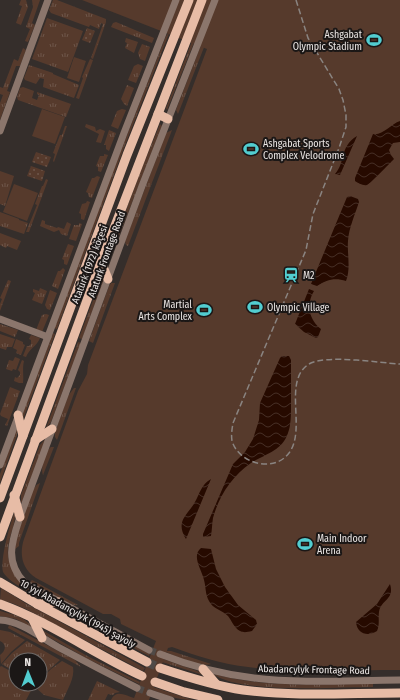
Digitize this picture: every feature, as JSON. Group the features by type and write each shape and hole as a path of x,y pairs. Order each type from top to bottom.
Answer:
{"main road":[{"name":"Atatürk (1972) köçesi","path":"1,494 127,155 189,0"},
{"name":"Atatürk (1972) köçesi","path":"0,537 14,495 101,262 202,0"},
{"path":"158,114 168,119"},
{"path":"101,262 108,279"},
{"path":"18,415 23,436"},
{"path":"35,440 52,429"},
{"path":"14,495 20,517"},
{"name":"10 ýyl Abadançylyk (1945) şaýoly","path":"0,582 37,604 147,662"},
{"path":"37,604 59,602"},
{"path":"0,604 32,618 124,669 142,676"},
{"path":"32,618 42,638"},
{"path":"160,668 243,690 306,693 400,693"},
{"path":"202,669 216,684"},
{"path":"155,682 184,692 218,700"}],"street":[{"path":"0,131 48,0"},
{"path":"0,465 124,133 176,0"},
{"name":"Ataturk Frontage Road","path":"20,517 168,119 215,0"},
{"path":"164,31 180,22"},
{"path":"0,319 48,337"},
{"path":"20,517 12,545 12,556 18,574 26,582 59,602 149,650"},
{"path":"0,620 15,623 137,688"},
{"name":"Abadancylyk Frontage Road","path":"160,654 202,669 239,676 282,681 400,680"},
{"path":"150,693 171,700"}],"green space":[{"path":"21,0 26,0 28,7 21,25 16,23 22,6 19,5"},
{"path":"32,0 40,0 32,23 35,25 28,42 25,41 30,29 26,27 33,7"},
{"path":"53,0 57,0 106,19 93,59 91,58 103,24 101,23 99,29 90,25 89,27 51,13 49,10"},
{"name":"Olympic Village","path":"82,0 400,0 400,670 305,671 267,669 229,664 190,654 172,647 168,648 149,700 111,700 118,694 124,694 134,698 156,641 121,624 120,619 111,614 103,614 36,578 25,566 22,556 24,539 78,391 87,374 88,365 207,49"},
{"path":"208,0 211,0 167,110 166,108"},
{"path":"47,18 83,31 68,72 32,59"},
{"path":"116,22 154,38 152,43 111,27 113,23"},
{"path":"87,28 95,31 90,43 82,40"},
{"path":"170,31 125,145 57,329 54,328 103,196 166,36"},
{"path":"208,37 178,114 176,110 177,107 203,40"},
{"path":"126,38 138,42 134,53 125,48 127,43 125,42"},
{"path":"142,44 150,47 145,61 140,59 138,53"},
{"path":"23,48 26,50 20,66 16,66 7,91 10,92 0,120 0,103 3,95 0,94 0,87 3,88 14,59 18,61"},
{"path":"74,57 86,61 79,82 67,78"},
{"path":"90,59 93,60 79,99 76,98 83,78 82,77"},
{"path":"138,64 143,66 136,83 128,80 134,66"},
{"path":"29,65 53,73 79,85 74,98 43,87 44,79 40,78 36,84 25,80 24,78"},
{"path":"127,85 134,88 127,106 121,99"},
{"path":"23,87 34,91 32,98 37,100 39,95 37,92 71,104 66,117 18,100 17,97 20,88"},
{"path":"42,109 65,117 55,144 32,136"},
{"path":"122,109 126,110 118,129 111,126 117,111"},
{"path":"86,124 95,127 96,131 100,129 105,131 101,143 96,142 99,134 85,127"},
{"path":"160,124 162,126 108,264 107,262 141,170"},
{"path":"65,126 67,126 54,162 55,154 53,153"},
{"path":"109,130 116,133 109,151 106,149 106,145 104,145"},
{"path":"172,130 128,246 126,245 125,241 166,133"},
{"path":"36,152 51,157 47,167 32,162"},
{"path":"104,154 108,155 101,172 98,171 98,167 96,166 100,156 104,156"},
{"path":"31,166 45,171 42,181 27,176"},
{"path":"0,171 14,176 5,206 0,204"},
{"path":"97,176 100,177 92,198 89,197 88,193 86,192 92,178"},
{"path":"46,179 48,180 29,232 26,232 37,205 35,204"},
{"path":"14,184 38,193 27,221 3,212"},
{"path":"87,201 90,202 84,220 81,219 81,214 79,213 82,204 86,203"},
{"path":"0,212 28,223 24,234 0,226"},
{"path":"42,220 45,221 45,224 64,229 67,222 71,224 67,236 61,234 59,230 54,232 40,226"},
{"path":"79,223 82,224 76,241 69,239 74,225 79,225"},
{"path":"0,233 21,241 17,250 0,245"},
{"path":"68,244 74,246 67,265 64,264 64,260 62,259"},
{"path":"63,268 65,270 58,289 52,286 58,271"},
{"path":"101,279 104,280 82,339 79,338"},
{"path":"8,280 11,281 0,311 2,299 0,298"},
{"path":"111,283 115,283 93,343 89,341"},
{"path":"40,288 47,291 42,304 32,300 35,293 33,292 33,289 39,291"},
{"path":"50,290 57,293 50,310 47,309 45,305"},
{"path":"42,315 49,315 42,332 36,330"},
{"path":"0,324 18,330 15,337 0,331"},
{"path":"53,333 55,334 23,419 23,412"},
{"path":"0,334 15,339 12,347 7,347 6,350 0,348"},
{"path":"31,335 40,338 26,357 23,356 27,346 31,344 31,340 29,339"},
{"path":"16,339 23,342 25,345 21,355 16,353 17,350 13,348"},
{"path":"78,342 81,343 51,422 46,428"},
{"path":"15,357 20,359 16,370 13,369 12,371 6,369 9,360 13,361"},
{"path":"22,360 24,361 23,383 19,383 14,381 15,377 17,378 20,375 18,370"},
{"path":"10,387 20,391 7,426 5,425 8,419 0,414"},
{"path":"74,388 76,388 57,440 55,437 55,432 68,396"},
{"path":"17,428 17,435 0,482 0,474"},
{"path":"46,438 21,502 21,495 40,445"},
{"path":"51,447 54,447 43,475 42,468 44,460"},
{"path":"40,483 19,546 15,549 20,527 30,498 35,487"},
{"path":"15,511 15,519 9,542 9,561 12,569 24,583 47,599 38,597 25,590 3,572 2,566 4,550"},
{"path":"32,580 78,605 73,605 30,582"},
{"path":"1,588 25,603 145,668 143,671 26,609 0,600"},
{"path":"55,607 61,607 150,654 149,656"},
{"path":"0,611 23,619 30,624 32,628 16,619 0,616"},
{"path":"9,625 75,660 81,667 8,628"},
{"path":"0,630 10,632 25,640 11,652 8,652 8,656 1,664 0,655 4,652 5,646 0,641"},
{"path":"42,630 89,657 140,682 139,684 88,659 47,636"},
{"path":"27,641 46,652 13,652"},
{"path":"166,651 171,651 211,664 207,665 189,661"},
{"path":"48,653 60,660 48,671"},
{"path":"8,657 8,668 2,664"},
{"path":"163,659 200,672 203,675 162,662"},
{"path":"62,661 73,667 72,680 63,700 44,695 41,692 48,692 48,672"},
{"path":"1,666 8,670 8,692 30,692 26,700 0,700"},
{"path":"213,674 272,683 312,685 373,684 373,687 266,687 226,680"},
{"path":"97,681 120,692 113,695 108,694 105,700 88,700"},
{"path":"153,687 193,700 167,695 152,690"}],"water":[{"path":"400,121 400,142 393,143 389,150 394,159 367,185 362,185 355,181 373,134 383,132"},
{"path":"357,136 340,175 335,174 341,165 345,150 351,140"},
{"path":"350,196 358,199 359,202 349,236 348,271 346,281 334,279 317,286 311,284 347,197"},
{"path":"309,289 314,291 310,301 311,316 321,329 318,337 316,338 304,332 295,324"},
{"path":"282,356 289,356 291,360 291,416 288,433 282,444 244,468 232,480 219,502 213,518 211,536 203,537 233,464 245,452 253,439 259,420 260,403"},
{"path":"211,479 186,539 182,528 183,519 203,487"},
{"path":"201,548 211,549 216,569 225,587 238,605 256,620 257,624 252,631 241,632 238,630 228,616 213,606 209,601 197,559 198,551"},
{"path":"390,584 391,593 380,608 377,631 370,634 361,632 358,629 356,622 377,604"}],"tunnel":[{"path":"149,650 160,654"},
{"path":"147,662 160,668"},
{"path":"137,688 150,693"}],"railway":[{"path":"296,0 308,38 339,89 346,115 346,127 313,214 306,250 233,423 232,441 236,449 249,460 266,464 275,463 283,459 289,453 294,443 296,431 297,382 301,372 309,364 317,361 340,359 400,364"}],"place":[{"name":"Ashgabat Olympic Stadium","path":"374,40"},
{"name":"Ashgabat Sports Complex Velodrome","path":"251,149"},
{"name":"M2","path":"291,275"},
{"name":"Olympic Village","path":"255,307"},
{"name":"Martial Arts Complex","path":"204,310"},
{"name":"Main Indoor Arena","path":"305,544"}]}
